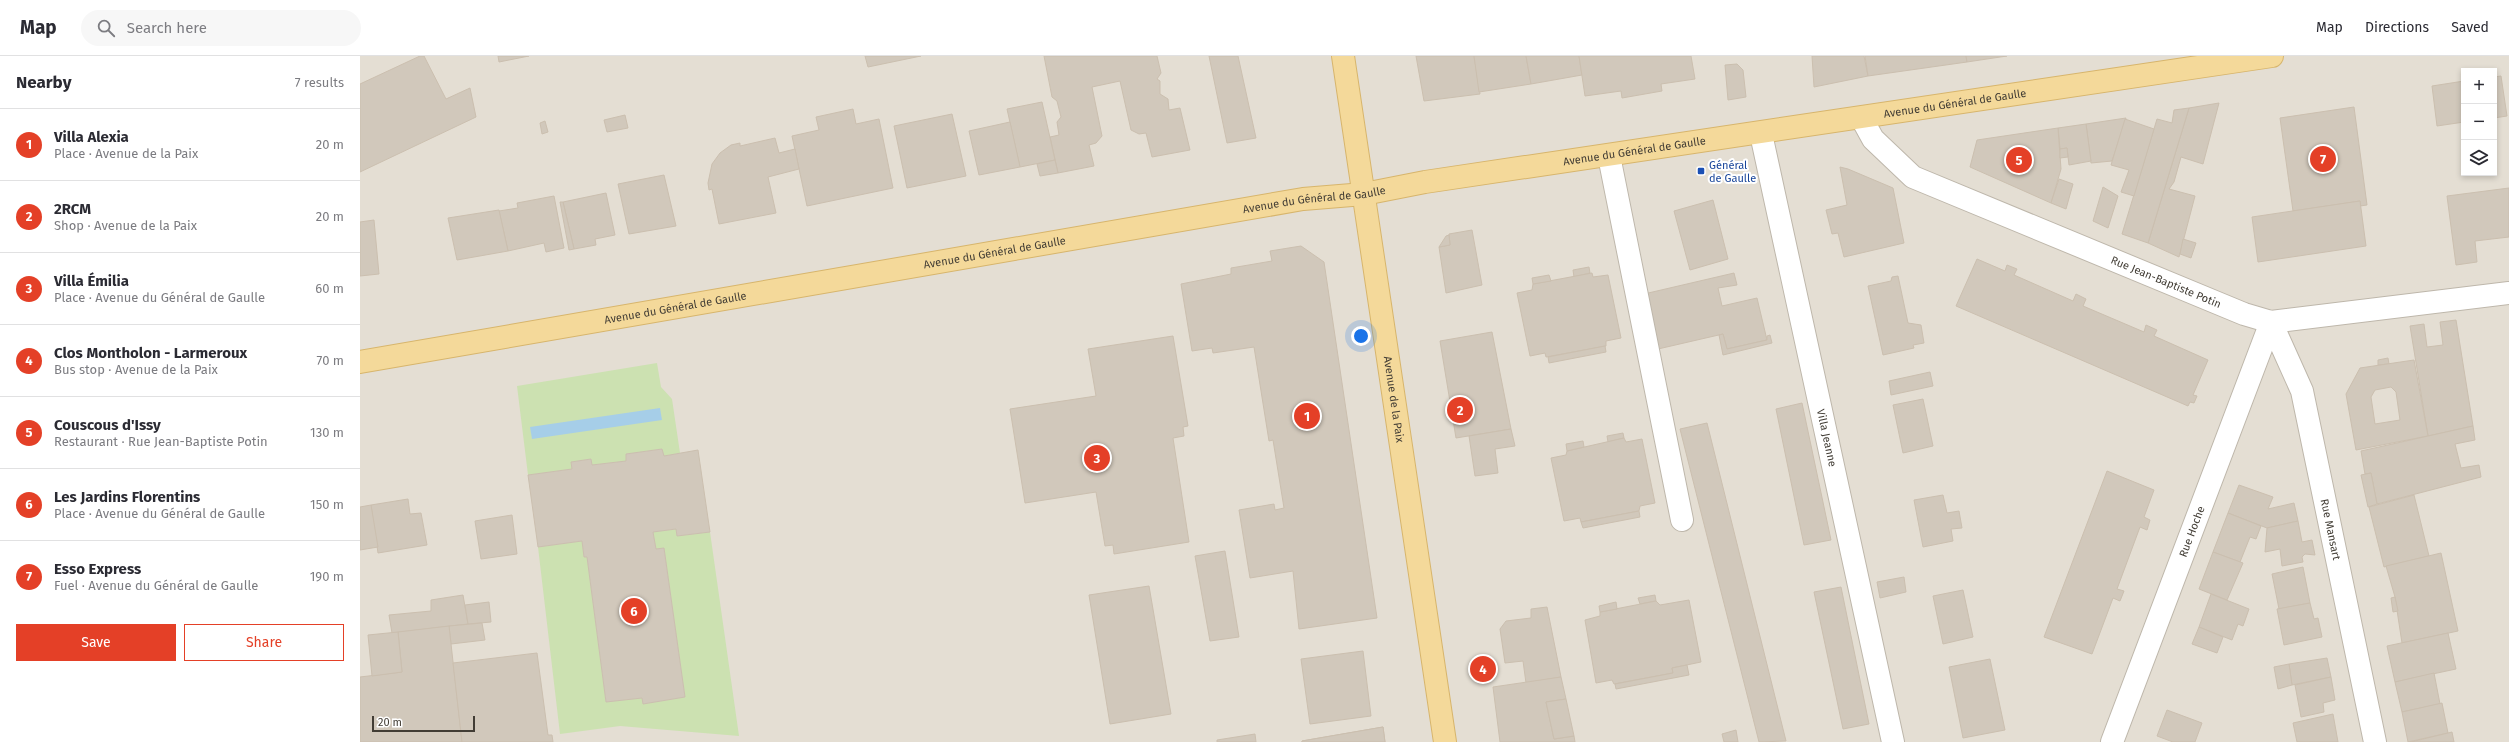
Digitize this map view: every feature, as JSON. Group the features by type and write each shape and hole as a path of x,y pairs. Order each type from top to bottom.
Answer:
{"main road":[{"name":"Avenue de la Paix","path":"1343,56 1445,742"},
{"name":"Avenue du Général de Gaulle","path":"360,362 1303,199 1364,194 1433,181 1862,119 2272,56"}],"street":[{"name":"Rue Jean-Baptiste Potin","path":"1862,119 1873,139 1913,177 2244,314 2271,322 2509,292"},
{"name":"Villa Jeanne","path":"1761,134 1893,742"},
{"path":"1609,156 1682,520"},
{"name":"Rue Hoche","path":"2112,742 2271,322"},
{"name":"Rue Mansart","path":"2271,322 2302,391 2375,742"}],"shaded area":[{"path":"360,56 2509,56 2509,742 360,742"}],"green space":[{"path":"657,363 661,387 672,399 680,453 664,456 662,449 626,454 626,461 592,465 591,459 571,462 572,469 528,475 517,386"},
{"path":"676,529 677,536 710,532 739,736 620,726 560,734 538,547 582,541 584,557 587,557 606,702 642,698 643,704 685,697 664,548 656,549 653,532"}],"water":[{"path":"660,408 662,420 532,439 530,427"}],"building":[{"path":"420,56 424,56 446,99 470,88 476,117 360,172 360,84"},
{"path":"498,56 529,56 499,62"},
{"path":"865,56 921,56 868,67"},
{"path":"1044,56 1157,56 1161,73 1157,79 1160,81 1160,94 1168,99 1169,110 1180,108 1190,150 1152,157 1146,133 1139,134 1131,130 1120,81 1092,87 1102,136 1096,143 1089,145 1094,166 1058,173 1050,137 1059,135 1057,122 1061,117 1057,101 1052,97"},
{"path":"1209,56 1238,56 1256,138 1227,143"},
{"path":"1416,56 1474,56 1480,94 1424,101"},
{"path":"1474,56 1526,56 1531,84 1479,92"},
{"path":"1526,56 1579,56 1582,75 1531,84"},
{"path":"1579,56 1691,56 1695,79 1661,84 1662,91 1622,98 1621,91 1585,96"},
{"path":"1812,56 1864,56 1868,76 1814,87"},
{"path":"1865,56 1966,56 1967,62 1868,76"},
{"path":"1966,56 2007,56 1967,62"},
{"path":"1737,64 1743,70 1746,97 1728,100 1725,65"},
{"path":"2501,76 2507,116 2497,118 2497,104 2497,77"},
{"path":"2461,81 2461,122 2437,126 2432,86"},
{"path":"1042,102 1055,160 1020,167 1007,109"},
{"path":"2219,103 2203,164 2181,157 2174,182 2169,189 2195,196 2179,257 2148,243 2189,108"},
{"path":"2354,107 2367,205 2360,206 2360,201 2293,211 2280,118"},
{"path":"2189,108 2148,243 2122,234 2157,119 2172,123 2174,110"},
{"path":"853,109 856,124 879,119 893,188 807,206 792,136 819,130 816,117"},
{"path":"952,114 966,176 907,188 894,126"},
{"path":"625,115 628,128 607,132 604,120"},
{"path":"2126,118 2112,161 2091,163 2086,124"},
{"path":"2125,119 2154,129 2134,196 2121,192 2129,170 2111,165"},
{"path":"545,121 548,132 542,134 540,123"},
{"path":"1010,122 1020,167 979,175 969,131"},
{"path":"2086,124 2091,161 2069,165 2067,148 2060,149 2058,128"},
{"path":"2058,128 2061,169 2051,203 1970,167 1977,140"},
{"path":"775,138 779,153 795,149 799,169 768,177 776,213 719,224 712,189 709,190 708,183 712,164 720,153 731,145 740,143 740,146"},
{"path":"2067,148 2068,157 2060,158 2060,149"},
{"path":"1055,160 1058,173 1040,176 1037,164"},
{"path":"1840,167 1893,188 1904,243 1844,257 1838,233 1832,234 1826,210 1847,205"},
{"path":"664,175 676,226 629,234 618,184"},
{"path":"2059,179 2073,184 2066,209 2051,203"},
{"path":"2103,187 2118,196 2108,228 2093,221"},
{"path":"2509,188 2509,237 2475,241 2477,262 2456,265 2447,196"},
{"path":"606,193 615,235 595,239 596,245 574,249 563,202"},
{"path":"554,196 564,248 546,252 544,243 508,251 499,211 518,208 517,203"},
{"path":"1713,200 1728,259 1690,270 1674,211"},
{"path":"2360,201 2366,246 2258,262 2252,217"},
{"path":"560,202 563,202 574,249 569,250"},
{"path":"499,210 508,251 457,260 448,218"},
{"path":"374,220 379,274 360,276 360,222"},
{"path":"1472,230 1482,285 1446,293 1439,247 1450,245 1449,234"},
{"path":"1449,235 1450,245 1439,247 1446,236"},
{"path":"2183,239 2196,243 2191,258 2180,254"},
{"path":"1301,246 1324,262 1377,618 1299,629 1293,571 1250,578 1239,510 1274,504 1275,510 1284,508 1273,440 1269,441 1254,347 1213,353 1212,348 1192,351 1181,284 1231,274 1231,268 1272,261 1270,251"},
{"path":"1977,259 2005,271 2007,265 2017,269 2014,275 2073,301 2076,294 2086,299 2083,306 2144,332 2146,325 2157,330 2154,336 2208,360 2193,395 2197,396 2194,403 2190,402 2188,406 1956,306"},
{"path":"1589,267 1590,273 1574,277 1573,270"},
{"path":"1592,273 1593,277 1608,275 1621,338 1606,341 1606,346 1546,357 1545,353 1530,356 1517,293 1532,290 1533,284"},
{"path":"1734,273 1737,285 1718,288 1722,306 1757,298 1767,340 1727,349 1723,334 1658,349 1644,294"},
{"path":"1549,275 1551,281 1533,284 1532,278"},
{"path":"1898,276 1908,323 1921,325 1924,343 1913,345 1914,348 1883,355 1868,286 1891,281 1892,277"},
{"path":"2456,320 2473,426 2428,436 2410,326 2424,324 2427,347 2443,345 2440,322"},
{"path":"1492,332 1511,429 1456,438 1440,341"},
{"path":"1723,334 1727,349 1767,340 1767,336 1770,335 1772,343 1723,355 1719,335"},
{"path":"1173,336 1188,426 1183,427 1184,436 1173,438 1189,542 1114,554 1113,545 1105,546 1096,492 1025,503 1010,409 1096,396 1088,349"},
{"path":"1605,346 1606,352 1549,363 1548,357"},
{"path":"2388,358 2389,364 2378,365 2378,360"},
{"path":"2414,360 2428,436 2356,450 2346,394 2360,368","holes":["2391,387 2396,392 2400,420 2375,424 2371,397 2375,390"]},
{"path":"1930,372 1933,386 1891,395 1889,381"},
{"path":"1923,399 1933,446 1903,453 1893,405"},
{"path":"1802,403 1831,540 1804,545 1776,409"},
{"path":"1707,423 1786,741 1759,742 1680,429"},
{"path":"2473,426 2475,440 2455,444 2461,468 2479,465 2481,477 2377,504 2371,473 2365,474 2361,451"},
{"path":"1511,429 1515,446 1495,449 1498,473 1475,476 1469,436"},
{"path":"1623,433 1624,438 1608,442 1607,436"},
{"path":"1624,438 1626,442 1642,439 1655,503 1640,506 1639,511 1581,522 1580,518 1564,521 1551,458 1566,455 1567,451"},
{"path":"1583,441 1584,447 1567,451 1566,444"},
{"path":"662,449 664,456 698,450 710,532 677,536 676,529 653,532 656,549 664,548 685,697 643,704 642,698 606,702 587,557 584,557 582,541 538,547 528,475 572,469 571,462 591,459 592,465 626,461 626,454"},
{"path":"2107,471 2154,490 2144,517 2150,520 2147,530 2140,527 2117,589 2124,591 2120,601 2113,598 2092,654 2044,637"},
{"path":"2371,473 2377,504 2368,507 2361,475"},
{"path":"2239,485 2273,497 2268,509 2294,503 2298,521 2267,528 2228,513"},
{"path":"1943,495 1947,513 1959,511 1962,528 1951,529 1953,541 1923,547 1914,500"},
{"path":"2414,495 2429,556 2384,567 2369,507"},
{"path":"408,499 410,514 421,513 427,545 378,553 371,505"},
{"path":"371,505 378,547 360,550 360,507"},
{"path":"1639,511 1640,517 1583,528 1581,522"},
{"path":"2228,513 2261,526 2256,539 2250,537 2240,562 2213,552"},
{"path":"512,515 517,554 481,559 475,521"},
{"path":"2298,521 2302,542 2312,540 2315,555 2305,554 2302,557 2303,562 2282,566 2280,549 2265,552 2267,528"},
{"path":"1225,551 1239,637 1210,641 1195,556"},
{"path":"2213,552 2243,563 2227,600 2199,589"},
{"path":"2441,553 2458,631 2402,643 2395,597 2386,566"},
{"path":"2303,567 2310,603 2279,609 2272,574"},
{"path":"1904,577 1906,592 1880,598 1877,582"},
{"path":"1149,586 1171,714 1110,724 1089,595"},
{"path":"1841,587 1869,724 1843,729 1814,592"},
{"path":"1963,590 1973,637 1943,644 1933,596"},
{"path":"2211,594 2249,609 2243,626 2238,624 2232,640 2199,627"},
{"path":"463,595 468,624 392,633 389,615 431,611 431,600"},
{"path":"1655,595 1656,601 1640,604 1638,598"},
{"path":"2395,597 2398,611 2393,612 2391,598"},
{"path":"1689,600 1701,662 1672,668 1673,673 1614,684 1612,680 1596,683 1585,620 1600,616 1600,612 1656,601 1660,605"},
{"path":"489,602 491,622 468,624 465,605"},
{"path":"1616,602 1617,609 1600,612 1599,606"},
{"path":"2310,603 2314,619 2318,618 2322,637 2284,645 2277,609"},
{"path":"1547,607 1561,677 1526,683 1523,661 1505,663 1500,629 1506,621 1531,618 1531,609"},
{"path":"482,623 485,640 451,644 449,626"},
{"path":"449,626 462,742 360,742 360,677 402,672 398,632"},
{"path":"2199,627 2223,637 2217,653 2192,644"},
{"path":"398,632 402,672 372,676 368,635"},
{"path":"2448,633 2456,669 2395,682 2387,646"},
{"path":"1363,651 1371,716 1310,724 1301,659"},
{"path":"537,653 548,735 552,735 553,742 462,742 453,663"},
{"path":"2327,658 2331,677 2292,685 2289,664"},
{"path":"1990,659 2005,730 1963,738 1949,667"},
{"path":"2289,664 2292,685 2278,689 2274,667"},
{"path":"1687,665 1689,675 1616,689 1615,684 1673,673 1672,668"},
{"path":"2434,673 2440,704 2402,712 2395,682"},
{"path":"1561,677 1566,699 1546,702 1554,739 1574,736 1575,742 1500,742 1493,687"},
{"path":"2331,677 2335,700 2323,703 2324,712 2301,717 2295,685"},
{"path":"1566,699 1574,736 1554,739 1546,702"},
{"path":"2442,703 2448,733 2408,742 2402,712"},
{"path":"2167,710 2202,723 2195,742 2173,742 2157,736"},
{"path":"2333,714 2338,742 2297,742 2293,723"},
{"path":"1383,727 1385,742 1302,742 1302,741"},
{"path":"1383,727 1385,742 1302,742 1302,741"},
{"path":"1736,730 1738,742 1724,742 1722,734"},
{"path":"2452,732 2454,742 2411,742 2448,733"},
{"path":"1255,734 1256,742 1217,742 1217,740"}],"place":[{"name":"Esso Express","path":"2323,159"},
{"name":"Couscous d'Issy","path":"2019,160"},
{"name":"Général de Gaulle","path":"1701,171"},
{"name":"2RCM","path":"1460,410"},
{"name":"Villa Alexia","path":"1307,416"},
{"name":"Villa Émilia","path":"1097,458"},
{"name":"Les Jardins Florentins","path":"634,611"},
{"name":"Clos Montholon - Larmeroux","path":"1483,669"}]}
